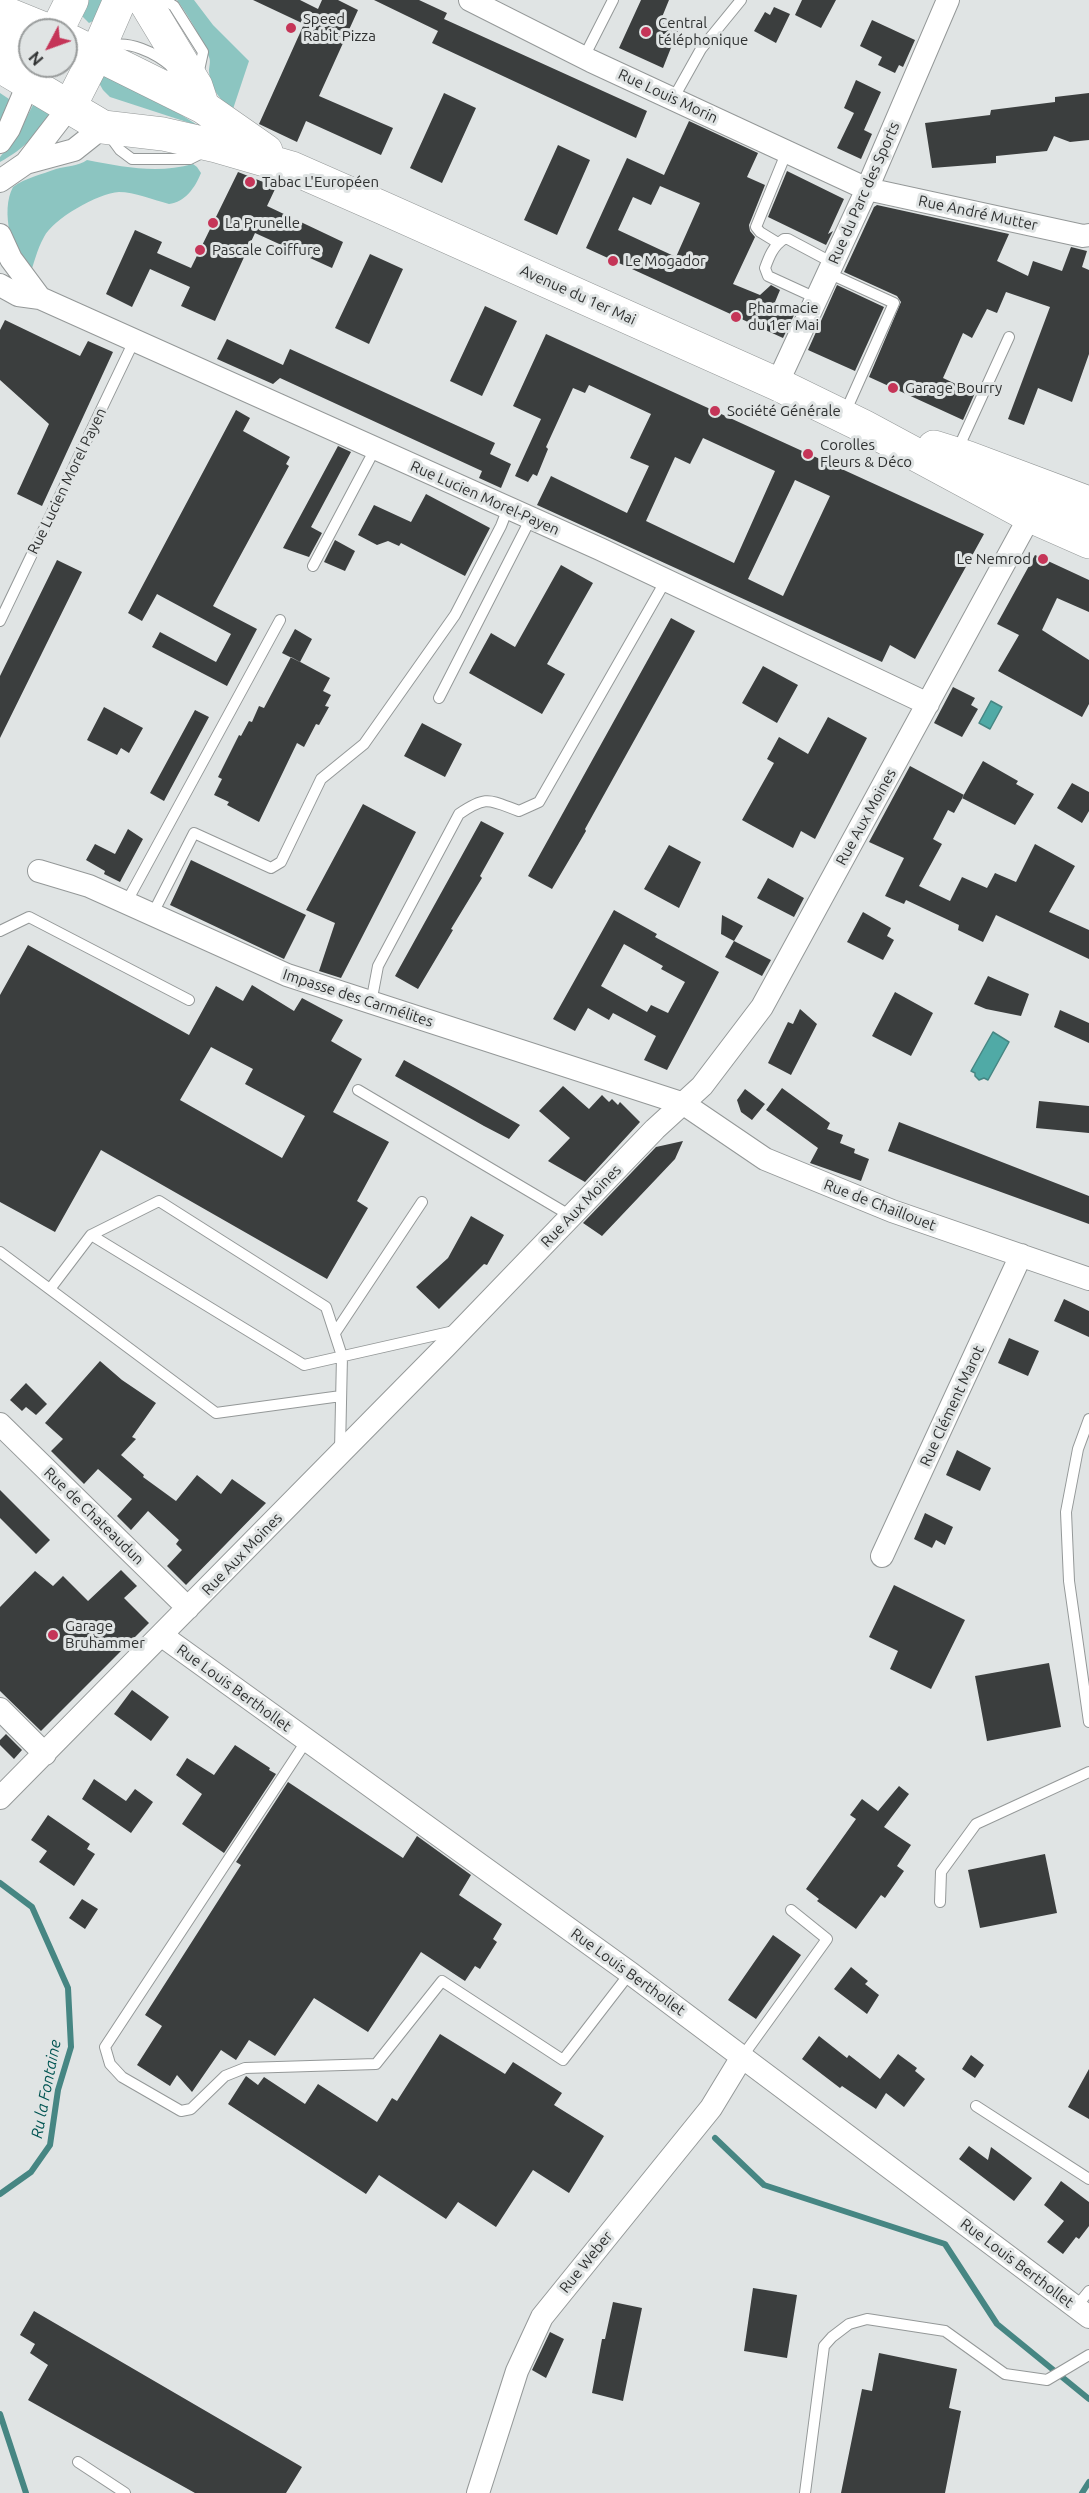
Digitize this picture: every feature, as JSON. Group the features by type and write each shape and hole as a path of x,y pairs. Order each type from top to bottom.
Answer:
{"main road":[{"path":"63,18 72,0"},
{"path":"70,106 81,56 120,0"},
{"path":"144,0 199,97"},
{"path":"15,45 70,106 104,127"},
{"name":"Avenue du 1er Mai","path":"81,56 199,97 292,168"},
{"name":"Avenue du 1er Mai","path":"104,127 164,134 292,168 777,384 1030,516 1089,542"},
{"name":"Avenue du 1er Mai","path":"853,422 955,454 1089,503"}],"street":[{"name":"Rue Louis Morin","path":"470,0 500,7 584,57 867,189"},
{"name":"Rue du Parc des Sports","path":"777,384 867,189 948,0"},
{"path":"0,142 9,129 15,45"},
{"path":"0,181 26,163 70,106"},
{"path":"26,163 74,150 104,127"},
{"name":"Rue André Mutter","path":"867,189 1083,236 1089,235"},
{"name":"Rue Lucien Morel-Payen","path":"0,235 11,259 40,298"},
{"name":"Rue Lucien Morel-Payen","path":"0,285 18,295 40,298 531,518 928,704"},
{"path":"1030,516 1049,509 1064,509 1089,517"},
{"name":"Rue Aux Moines","path":"0,1798 340,1454 655,1129 702,1086 762,1007 1030,516"},
{"name":"Impasse des Carmélites","path":"39,871 88,886 287,975 684,1104"},
{"name":"Rue de Chaillouet","path":"684,1104 765,1160 892,1212 1089,1279"},
{"name":"Rue Clément Marot","path":"882,1556 1021,1255"},
{"name":"Rue de Chateaudun","path":"0,1424 188,1608"},
{"name":"Rue Louis Berthollet","path":"161,1635 307,1740 634,1967 742,2057 1084,2305"},
{"path":"0,1709 45,1754"},
{"name":"Rue Weber","path":"477,2493 517,2371 542,2317 711,2108 742,2057"}],"lane":[{"path":"164,0 174,6 203,52 199,97"},
{"path":"584,57 613,0"},
{"path":"673,99 701,49 741,0"},
{"path":"778,243 756,227 787,151"},
{"path":"816,298 768,276 765,268 778,243 784,239 788,239 830,268 894,303 853,422"},
{"path":"955,454 1009,337"},
{"name":"Rue Lucien Morel Payen","path":"0,621 134,341"},
{"path":"313,566 375,449"},
{"path":"152,915 194,833 271,868 281,862 321,779 364,744 454,615 501,526 508,508"},
{"path":"439,698 531,518"},
{"path":"371,1003 378,966 459,814 474,804 487,800 519,811 539,802 666,580"},
{"path":"126,903 280,620"},
{"path":"0,931 29,917 189,1000"},
{"path":"358,1090 571,1216"},
{"path":"50,1289 91,1235 159,1201 327,1307 342,1356 340,1454"},
{"path":"335,1333 422,1202"},
{"path":"91,1235 304,1365 462,1329"},
{"path":"0,1252 216,1413 341,1396"},
{"path":"1089,1419 1078,1449 1066,1512 1069,1581 1089,1722"},
{"path":"307,1740 105,2047 110,2064 122,2078 181,2111 191,2109 225,2076 245,2068 376,2064 442,1981 563,2060 634,1967"},
{"path":"940,1902 941,1872 976,1824 1089,1772"},
{"path":"742,2057 827,1938 791,1910"},
{"path":"976,2106 1089,2179"},
{"path":"805,2493 824,2346 849,2324 867,2319 945,2331 1005,2374 1047,2380 1089,2355"},
{"path":"78,2462 125,2493"}],"shaded area":[{"path":"87,0 106,0 95,20 89,23 82,16"},
{"path":"177,0 194,0 213,25 249,61 233,109 220,98 214,88 209,71 209,57 195,27"},
{"path":"102,74 138,88 199,126 110,97 99,83"},
{"path":"0,93 9,99 10,105 0,129"},
{"path":"34,103 52,112 29,141 0,162 0,157 16,138"},
{"path":"87,160 154,169 193,164 201,173 189,193 175,203 169,204 119,192 110,193 77,208 66,215 44,237 29,277 18,257 10,232 8,208 13,187 34,176 80,164"},
{"path":"991,701 1002,707 990,729 979,723"},
{"path":"993,1032 1009,1042 988,1080 984,1078 979,1080 971,1071"}],"building":[{"path":"253,0 300,0 318,9 322,0 338,0 358,10 319,96 393,128 381,155 306,121 297,142 259,124 304,24"},
{"path":"374,0 419,0 447,13 438,31"},
{"name":"Central téléphonique","path":"641,0 669,0 660,22 678,30 663,68 619,48"},
{"path":"802,0 836,0 821,28 795,15"},
{"path":"774,7 790,14 776,43 754,31 765,12 770,15"},
{"path":"444,19 647,111 636,138 432,43"},
{"path":"872,20 915,40 903,67 899,65 895,73 878,65 882,57 860,46"},
{"path":"856,80 881,92 864,130 872,134 861,159 837,148 854,113 844,108"},
{"path":"444,93 476,108 442,183 410,168"},
{"path":"1089,93 1089,140 1070,142 1054,136 1047,151 996,156 996,163 932,168 925,123 990,115 991,110 1055,102 1055,97"},
{"path":"689,121 758,153 747,177 765,185 749,225 755,237 733,284 760,295 771,285 780,290 775,302 796,311 783,338 586,248 627,158 664,175","holes":["660,186 700,203 676,257 618,230 633,197 651,205"]},
{"path":"558,145 590,160 557,235 524,220"},
{"path":"787,171 844,199 828,234 833,231 826,245 768,217"},
{"path":"238,172 276,187 267,206 343,242 332,268 255,233 215,321 181,306 190,287 150,269 132,307 106,294 135,230 162,242 157,253 191,268"},
{"path":"877,205 1009,234 997,261 1028,276 1033,261 1062,271 1071,247 1087,251 1082,267 1089,270 1089,354 1072,402 1038,388 1024,425 1008,419 1050,307 1006,292 997,313 987,309 972,338 963,333 943,378 975,393 963,420 869,377 901,302 897,296 844,272 874,207"},
{"path":"370,254 403,269 369,344 335,328"},
{"path":"837,285 884,307 855,371 808,350"},
{"path":"485,306 517,321 482,396 450,381"},
{"path":"5,320 80,356 88,341 113,352 42,506 17,494 49,424 0,380 0,330"},
{"path":"546,334 984,534 915,659 890,645 882,662 537,505 551,476 627,513 649,466 630,458 651,414 589,385 585,393 573,388 546,447 548,449 537,476 533,474 528,482 515,476 541,419 513,406","holes":["703,438 775,471 734,563 646,521 675,457 690,464","795,480 830,496 783,596 748,579"]},
{"path":"227,339 283,365 290,349 495,443 490,454 511,464 501,488 479,478 482,471 280,378 273,384 217,359"},
{"path":"236,410 250,418 243,431 290,457 286,464 289,466 213,606 257,629 227,686 152,647 160,632 216,662 231,634 157,594 142,621 128,613"},
{"path":"338,446 351,452 311,527 322,533 309,557 283,548"},
{"path":"426,494 490,528 465,576 401,543 399,546 388,541 377,545 358,535 374,505 411,522"},
{"path":"335,540 355,551 345,571 324,562"},
{"path":"1035,555 1089,580 1089,612 1057,598 1042,630 1089,660 1089,704 1082,717 998,671 1019,635 997,624"},
{"path":"57,560 82,572 0,738 0,676"},
{"path":"561,565 593,583 547,664 565,674 542,714 469,673 491,633 515,647"},
{"path":"671,618 695,631 552,889 528,876"},
{"path":"295,629 312,639 300,662 282,653"},
{"path":"291,657 330,678 323,691 331,695 325,706 329,707 319,725 316,724 304,747 297,743 259,822 227,805 229,802 214,795 222,779 218,777 239,735 241,736 249,721 252,722 259,706 264,708"},
{"path":"763,666 798,685 777,723 742,703"},
{"path":"953,687 975,698 971,705 978,709 962,737 934,723"},
{"path":"104,707 143,728 129,753 121,748 117,755 87,740"},
{"path":"195,710 209,717 164,801 150,793"},
{"path":"828,717 867,738 815,839 801,831 793,848 742,820 774,763 767,759 779,737 808,754"},
{"path":"422,723 462,744 445,777 404,756"},
{"path":"983,761 1018,781 1016,784 1034,794 1015,825 962,798"},
{"path":"910,766 964,795 954,813 948,810 933,839 942,844 919,886 950,901 962,877 987,888 995,873 1016,882 1035,844 1075,866 1049,912 1089,930 1089,959 996,915 983,942 958,930 959,925 906,900 904,904 885,896 904,858 869,842"},
{"path":"1072,783 1089,792 1089,811 1082,823 1057,808"},
{"path":"363,804 416,832 341,978 319,971 335,923 306,910"},
{"path":"481,821 504,833 480,876 482,878 418,989 395,976"},
{"path":"128,829 143,839 120,882 104,874 105,871 86,860 95,844 115,854"},
{"path":"669,845 701,862 679,908 644,889"},
{"path":"191,860 306,915 284,959 170,905"},
{"path":"768,878 804,898 794,917 757,898"},
{"path":"614,910 657,934 655,937 719,972 667,1070 644,1060 656,1036 613,1013 609,1020 588,1008 575,1031 553,1019","holes":["624,944 663,966 661,969 685,982 668,1013 651,1005 647,1012 601,986"]},
{"path":"863,912 891,928 887,936 894,940 883,960 847,942"},
{"path":"722,915 743,926 734,941 721,934"},
{"path":"734,941 771,960 762,976 725,957"},
{"path":"28,945 189,1035 216,986 243,1001 252,985 294,1011 302,998 343,1020 331,1041 362,1059 333,1112 389,1142 357,1201 368,1208 327,1279 101,1150 55,1232 0,1202 0,995","holes":["211,1047 253,1069 245,1084 305,1116 282,1158 180,1100"]},
{"path":"988,976 1029,994 1021,1016 986,1009 974,1004"},
{"path":"895,992 933,1013 911,1056 872,1036"},
{"path":"800,1009 817,1024 791,1075 768,1063 788,1022 793,1024"},
{"path":"1060,1010 1089,1023 1089,1043 1054,1027"},
{"path":"404,1060 520,1125 509,1139 484,1126 395,1076"},
{"path":"563,1086 589,1109 602,1095 609,1102 612,1099 618,1105 620,1102 640,1122 585,1182 548,1161 570,1138 539,1111"},
{"path":"782,1088 830,1123 827,1129 843,1135 840,1143 855,1149 854,1153 869,1159 861,1181 810,1163 818,1148 766,1110"},
{"path":"745,1089 765,1104 752,1120 741,1112 737,1100"},
{"path":"1039,1101 1089,1106 1089,1133 1036,1128"},
{"path":"899,1122 1089,1196 1089,1224 888,1151"},
{"path":"683,1141 675,1159 602,1236 583,1223 656,1147"},
{"path":"471,1216 504,1235 487,1265 484,1264 439,1309 416,1287 448,1258"},
{"path":"1064,1299 1089,1311 1089,1337 1054,1321"},
{"path":"1009,1338 1039,1351 1028,1376 998,1363"},
{"path":"100,1361 122,1380 156,1403 132,1437 136,1439 121,1455 144,1475 143,1477 176,1501 197,1475 221,1494 232,1479 266,1503 186,1585 167,1566 182,1550 176,1544 179,1540 148,1511 131,1530 117,1516 132,1499 98,1469 84,1484 51,1451 63,1439 45,1423"},
{"path":"26,1383 47,1404 36,1415 26,1407 22,1411 10,1400"},
{"path":"957,1450 991,1468 980,1491 946,1475"},
{"path":"0,1490 50,1540 36,1554 0,1518"},
{"path":"925,1513 953,1527 945,1545 936,1540 932,1548 914,1539"},
{"name":"Garage Bruhammer","path":"121,1570 137,1586 124,1598 149,1623 41,1731 0,1691 0,1607 35,1571 53,1586 63,1576 88,1601"},
{"path":"894,1585 965,1620 931,1689 890,1669 898,1651 869,1637"},
{"path":"1049,1663 1061,1727 987,1741 975,1676"},
{"path":"132,1690 169,1717 151,1741 114,1714"},
{"path":"6,1734 22,1750 14,1759 0,1745 0,1740"},
{"path":"235,1745 276,1774 224,1853 182,1824 202,1794 176,1775 187,1758 214,1775"},
{"path":"94,1779 126,1801 135,1789 153,1802 131,1833 82,1799"},
{"path":"288,1782 403,1858 417,1836 471,1875 459,1895 502,1924 493,1939 497,1942 480,1969 475,1966 465,1981 421,1952 368,2032 314,1998 275,2056 249,2040 236,2060 221,2050 192,2092 177,2075 170,2086 137,2065 162,2026 145,2015 241,1865 236,1862"},
{"path":"899,1786 909,1794 884,1827 911,1845 897,1866 904,1871 885,1898 881,1895 856,1929 817,1901 819,1899 806,1889 856,1819 850,1815 862,1799 878,1811"},
{"path":"48,1815 90,1844 87,1849 95,1854 74,1886 39,1862 47,1851 31,1840"},
{"path":"1045,1854 1057,1913 980,1928 968,1870"},
{"path":"82,1899 98,1909 85,1929 69,1918"},
{"path":"773,1935 801,1955 756,2019 728,2000"},
{"path":"851,1967 868,1981 865,1984 879,1995 867,2014 834,1989"},
{"path":"440,2034 505,2074 513,2062 562,2093 554,2105 604,2136 569,2193 533,2170 496,2227 458,2202 446,2219 379,2175 366,2194 228,2104 246,2076 258,2085 264,2077 305,2104 318,2084 377,2122 392,2098 397,2101"},
{"path":"819,2036 847,2058 849,2055 880,2079 898,2054 917,2068 915,2071 925,2079 904,2107 886,2093 876,2109 842,2086 840,2088 802,2059"},
{"path":"971,2055 984,2065 975,2078 962,2069"},
{"path":"1089,2069 1089,2119 1068,2107"},
{"path":"969,2146 988,2160 991,2147 1032,2178 1014,2201 959,2159"},
{"path":"1061,2181 1089,2202 1089,2226 1079,2239 1076,2237 1063,2254 1047,2242 1064,2221 1044,2205"},
{"path":"753,2288 797,2295 787,2358 744,2351"},
{"path":"613,2302 642,2308 623,2401 592,2393 602,2339 605,2339"},
{"path":"34,2311 302,2467 286,2493 195,2493 28,2400 48,2365 30,2353 35,2344 20,2335"},
{"path":"550,2332 564,2339 546,2378 532,2370"},
{"path":"879,2353 957,2369 949,2408 961,2411 945,2493 841,2493 862,2389 872,2391"}],"waterway":[{"name":"Ru la Fontaine","path":"0,1883 32,1907 68,1988 71,2047 58,2090 50,2145 31,2172 0,2194"},
{"path":"715,2138 764,2185 945,2244 997,2324 1089,2399"},
{"name":"Ru la Fontaine","path":"0,2414 26,2493"},
{"path":"1082,2493 1089,2482"}],"place":[{"name":"Speed Rabit Pizza","path":"291,28"},
{"name":"Central téléphonique","path":"646,32"},
{"name":"Tabac L'Européen","path":"250,182"},
{"name":"La Prunelle","path":"213,223"},
{"name":"Pascale Coiffure","path":"200,250"},
{"name":"Le Mogador","path":"613,261"},
{"name":"Pharmacie du 1er Mai","path":"736,317"},
{"name":"Garage Bourry","path":"893,388"},
{"name":"Société Générale","path":"715,411"},
{"name":"Corolles Fleurs & Déco","path":"808,454"},
{"name":"Le Nemrod","path":"1043,559"},
{"name":"Garage Bruhammer","path":"53,1635"}]}
